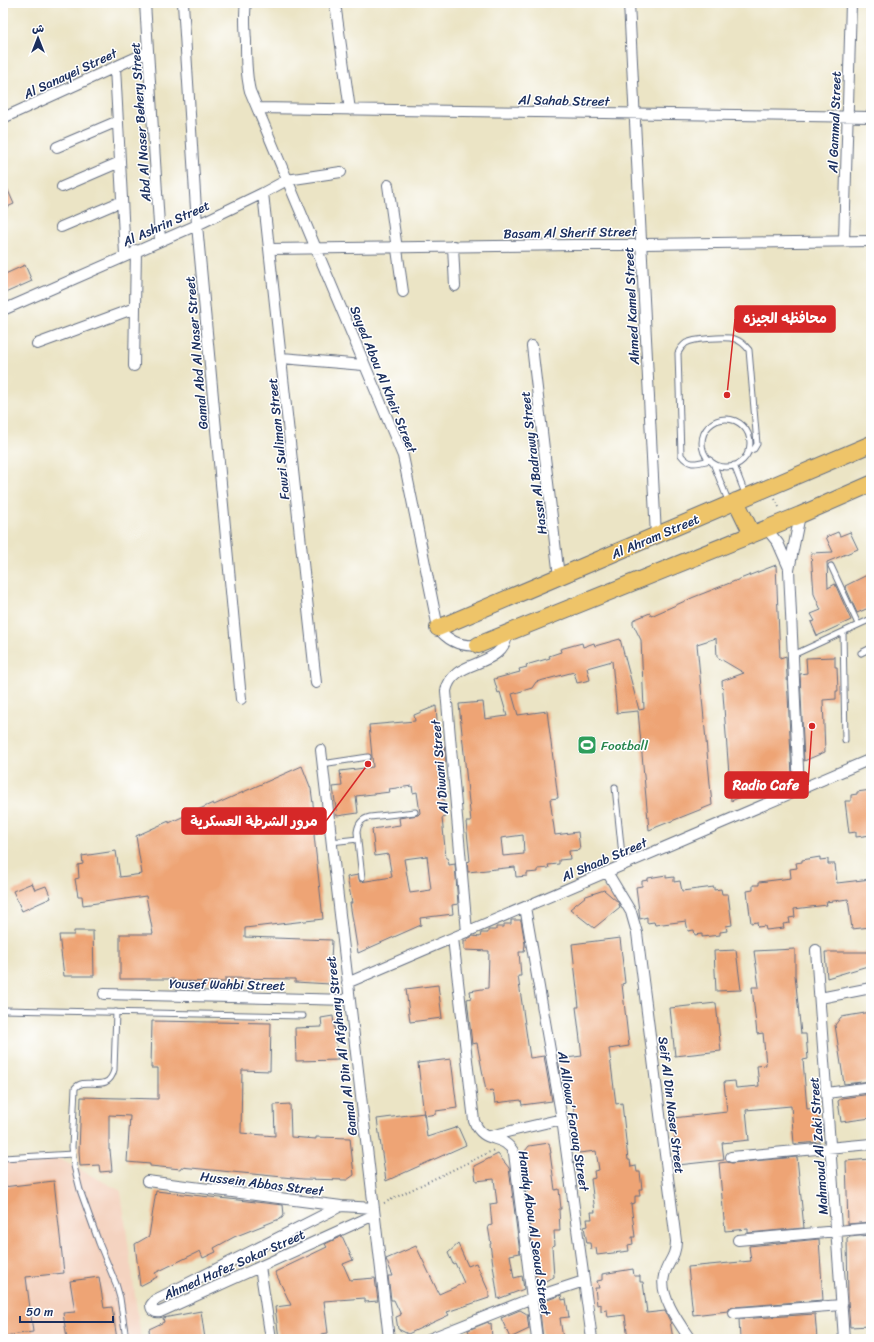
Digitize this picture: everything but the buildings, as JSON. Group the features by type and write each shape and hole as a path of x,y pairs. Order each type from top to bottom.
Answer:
{"main road":[{"name":"Al Ahram Street","path":"438,628 871,444"},
{"path":"478,645 792,518 871,484"},
{"path":"737,500 759,531"}],"street":[{"name":"Abd Al Naser Behery Street","path":"145,3 160,240"},
{"name":"Gamal Abd Al Naser Street","path":"183,3 197,224 241,700"},
{"name":"Sayed Abou Al Kheir Street","path":"246,3 247,80 250,91 363,365 403,456 438,628"},
{"path":"335,3 350,110"},
{"name":"Ahmed Kamel Street","path":"629,3 656,536"},
{"name":"Al Gammal Street","path":"844,241 851,3"},
{"name":"Al Sanayei Street","path":"3,118 148,52"},
{"path":"115,67 125,255"},
{"name":"Al Sahab Street","path":"257,108 871,117"},
{"path":"57,147 118,121"},
{"path":"62,187 120,162"},
{"name":"Al Ashrin Street","path":"3,310 197,224 287,180 341,172"},
{"path":"388,185 403,292"},
{"name":"Fawzi Suliman Street","path":"263,193 316,683"},
{"path":"61,227 122,201"},
{"name":"Basam Al Sherif Street","path":"270,249 871,241"},
{"path":"454,246 455,286"},
{"path":"134,366 136,250"},
{"path":"37,344 135,308"},
{"name":"Hassn Al Badrawy Street","path":"532,346 559,577"},
{"path":"282,358 363,365"},
{"path":"792,518 789,570 799,790"},
{"path":"759,531 778,543 789,570"},
{"path":"438,628 445,636 457,643 471,646 478,645"},
{"name":"Al Diwani Street","path":"467,932 446,691 450,680 457,672 490,658 499,652 507,639 508,632"},
{"name":"Gamal Al Din Al Afghany Street","path":"321,750 389,1339"},
{"name":"Al Shaab Street","path":"347,983 871,759"},
{"name":"Seif Al Din Naser Street","path":"607,872 631,912 637,932 676,1241 674,1256 664,1276 664,1290 669,1305 690,1339"},
{"name":"Al Allowa' Farouq Street","path":"525,907 562,1119 592,1339"},
{"path":"453,938 474,1121 480,1133 486,1137 562,1119"},
{"name":"Mahmoud Al Zaki Street","path":"816,950 844,1339"},
{"path":"820,998 871,988"},
{"name":"Yousef Wahbi Street","path":"104,994 349,1000"},
{"path":"827,1093 871,1087"},
{"name":"Hamdy Abou Al Seoud Street","path":"486,1137 499,1140 507,1144 514,1153 537,1339"},
{"path":"730,1157 871,1144"},
{"name":"Hussein Abbas Street","path":"147,1182 341,1206 374,1212"},
{"name":"Ahmed Hafez Sokar Street","path":"341,1206 155,1300 152,1303 151,1308 154,1311 160,1312 260,1267 374,1212"},
{"path":"738,1240 871,1228"},
{"path":"260,1267 271,1339"},
{"path":"429,1339 532,1298 584,1281"},
{"path":"734,1313 842,1305"}],"lane":[{"path":"737,500 712,462 706,455 703,449 706,430 711,425 717,421 724,420 737,422 746,431 750,444 743,460 734,465 723,467 712,462 694,464 686,461 681,455 678,353 681,347 687,343 724,338 734,339 743,343 749,350 757,444 754,449 748,451"},
{"path":"734,465 737,500"},
{"path":"831,566 858,624"},
{"path":"793,655 871,619"},
{"path":"843,632 845,740"},
{"path":"861,653 871,648"},
{"path":"322,764 368,757"},
{"path":"615,787 624,865"},
{"path":"362,878 358,839 358,827 360,822 364,819 415,812"},
{"path":"331,842 358,839"},
{"path":"3,1010 303,1016"},
{"path":"116,1012 113,1075 106,1082 81,1083 75,1088 72,1154 80,1190 99,1243 116,1284 120,1298 126,1339"},
{"path":"3,1158 72,1154"}],"path":[{"path":"770,486 792,518"},
{"path":"374,1212 507,1144"}],"shaded area":[{"path":"54,1156 121,1191 141,1339 3,1339 3,1162"}],"place":[{"name":"محافظه الجيزه","path":"727,395"},
{"name":"Radio Cafe","path":"812,726"},
{"name":"Football","path":"587,745"},
{"name":"مرور الشرطة العسكرية","path":"368,764"}]}
